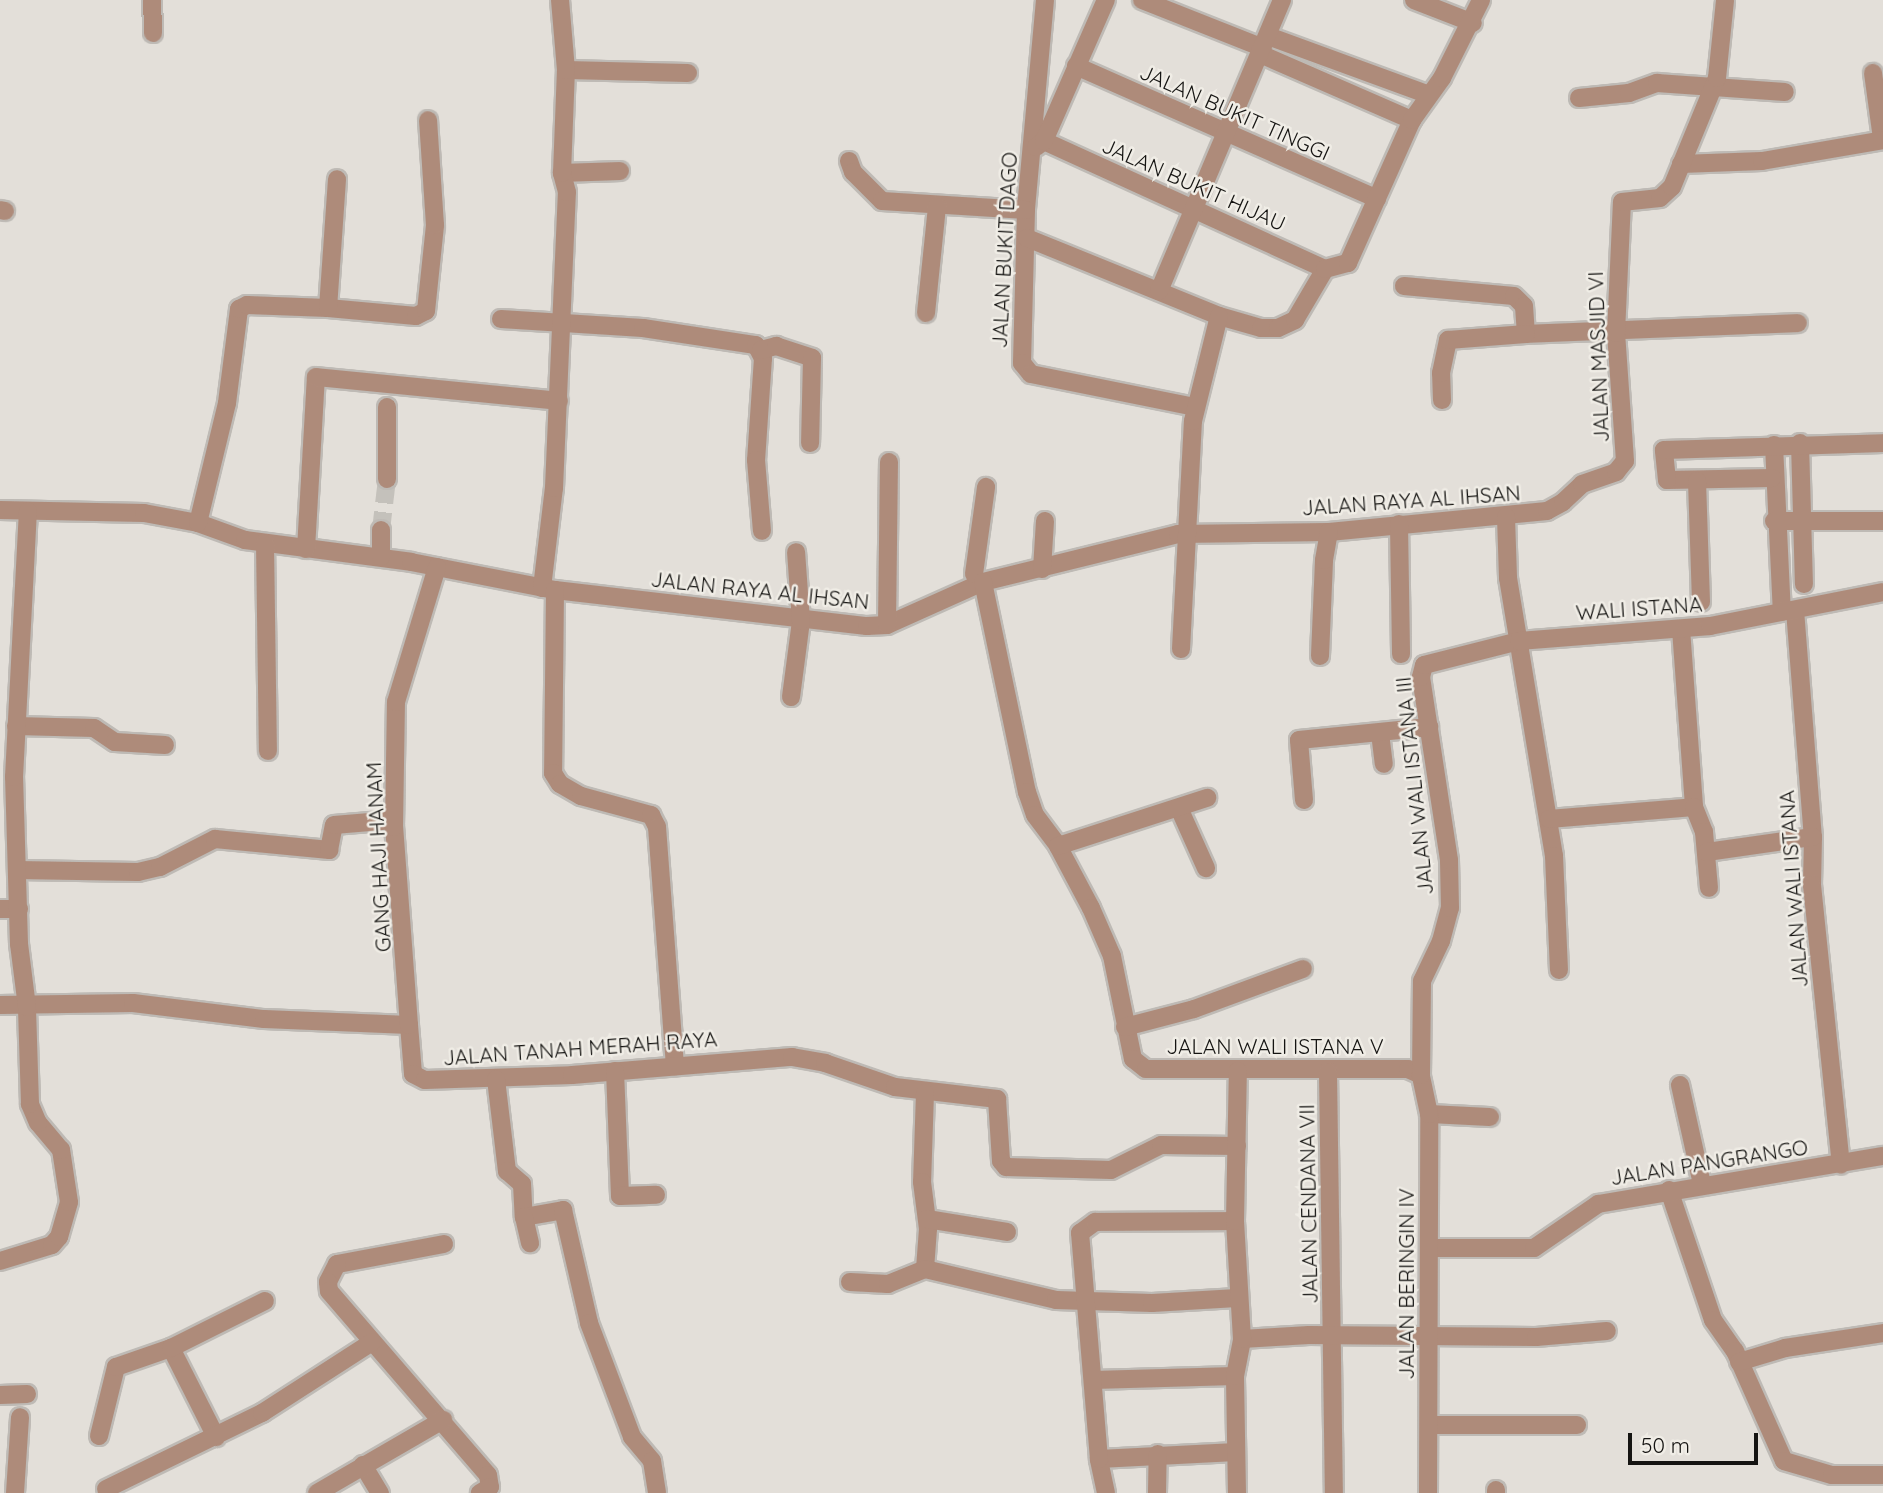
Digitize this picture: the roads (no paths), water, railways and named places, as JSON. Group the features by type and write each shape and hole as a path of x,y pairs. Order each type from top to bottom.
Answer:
{"street":[{"path":"152,0 153,33"},
{"path":"560,0 566,70 562,173 567,192 549,589 553,773 560,784 581,796 651,815 657,827 675,1066"},
{"name":"JALAN BUKIT DAGO","path":"1045,0 1037,146 1026,210 1027,238 1019,335 1021,363 1028,372 1195,407"},
{"path":"1037,146 1106,0"},
{"path":"1142,0 1263,46 1429,95"},
{"path":"1159,291 1196,210 1282,0"},
{"path":"1415,0 1473,23"},
{"path":"1027,238 1219,316 1261,328 1278,328 1295,320 1325,269 1348,262 1412,120 1473,23 1481,0"},
{"name":"JALAN MASJID VI","path":"1621,467 1625,450 1616,333 1622,202 1667,194 1717,78 1725,0"},
{"path":"1263,46 1412,120"},
{"name":"JALAN BUKIT TINGGI","path":"1076,66 1226,135 1377,199"},
{"path":"566,70 688,73"},
{"path":"1681,164 1762,161 1883,139 1873,73"},
{"path":"1579,98 1629,93 1657,83 1785,92"},
{"path":"198,523 227,403 239,309 247,304 416,316 426,312 435,225 428,120"},
{"name":"JALAN BUKIT HIJAU","path":"1037,146 1196,210 1325,269"},
{"path":"849,161 853,172 882,201 1026,210"},
{"path":"562,173 620,171"},
{"path":"328,308 337,180"},
{"path":"926,313 937,206"},
{"path":"1404,286 1514,296 1524,306 1526,334"},
{"path":"1181,649 1181,534 1195,407 1219,316"},
{"path":"501,319 741,340 761,350 776,346 811,358 810,443"},
{"path":"1442,400 1441,373 1448,340 1526,334 1616,333 1798,323"},
{"path":"761,350 757,460 762,531"},
{"path":"306,549 316,377 559,401"},
{"path":"387,407 387,479"},
{"path":"1772,478 1667,480 1664,450 1800,443 1883,443"},
{"path":"1800,443 1804,584"},
{"name":"JALAN WALI ISTANA","path":"1774,445 1774,521 1788,611 1813,837 1815,923 1841,1164"},
{"path":"887,625 889,462"},
{"name":"JALAN RAYA AL IHSAN","path":"0,510 144,513 198,523 216,533 265,543 381,557 549,589 801,621 887,625 976,580 1042,569 1181,534 1329,532 1506,517 1556,508 1581,484 1621,467"},
{"path":"1697,481 1701,602"},
{"name":"JALAN WALI ISTANA V","path":"986,487 976,580 1027,792 1035,815 1058,846 1112,956 1133,1059 1140,1067 1328,1072 1408,1069 1421,1075"},
{"path":"0,1261 52,1245 59,1237 69,1202 61,1150 38,1123 30,1104 27,1007 7,778 16,726 28,511"},
{"path":"1506,517 1508,578 1549,819 1559,970"},
{"path":"1042,569 1045,521"},
{"path":"1774,521 1883,521"},
{"path":"1399,524 1401,654"},
{"path":"381,530 381,557"},
{"path":"1320,656 1324,561 1329,532"},
{"path":"265,543 268,751"},
{"path":"790,697 801,621 796,552"},
{"name":"GANG HAJI HANAM","path":"409,1025 394,820 396,702 437,567"},
{"name":"WALI ISTANA","path":"1519,640 1681,629 1883,592"},
{"path":"1681,629 1694,807 1700,816 1707,852 1709,888"},
{"name":"JALAN WALI ISTANA III","path":"1421,1075 1422,981 1441,940 1450,908 1449,860 1421,677 1424,664 1519,640"},
{"path":"16,726 94,728 115,742 165,745"},
{"path":"1304,800 1299,740 1429,727"},
{"path":"1380,733 1384,764"},
{"path":"1058,846 1207,798"},
{"path":"1549,819 1694,807"},
{"path":"1179,808 1206,867"},
{"path":"17,870 138,872 160,867 215,839 329,850 334,825 394,820"},
{"path":"1707,852 1813,837"},
{"path":"0,909 19,909"},
{"path":"1125,1027 1194,1009 1303,970"},
{"path":"0,1005 27,1007 133,1003 264,1019 409,1025"},
{"name":"JALAN TANAH MERAH RAYA","path":"409,1025 413,1074 425,1080 496,1079 792,1057 925,1093 997,1100 1001,1161 1006,1167 1111,1170 1161,1145 1237,1146"},
{"path":"615,1071 620,1196 656,1195"},
{"path":"1237,1493 1235,1376 1242,1339 1237,1298 1235,1221 1238,1071"},
{"name":"JALAN CENDANA VII","path":"1328,1072 1335,1493"},
{"name":"JALAN BERINGIN IV","path":"1421,1075 1429,1114 1428,1493"},
{"path":"496,1079 507,1171 522,1184 524,1217 530,1243"},
{"path":"1680,1085 1702,1184"},
{"path":"925,1093 922,1182 927,1219 925,1269"},
{"path":"1429,1114 1490,1117"},
{"name":"JALAN PANGRANGO","path":"1429,1248 1534,1248 1598,1203 1883,1156"},
{"path":"1670,1190 1713,1320 1739,1362 1784,1461 1832,1475 1883,1475"},
{"path":"524,1217 563,1210 589,1323 632,1437 652,1461 657,1493"},
{"path":"927,1219 1007,1232"},
{"path":"1106,1493 1099,1459 1089,1300 1080,1233 1088,1224 1235,1221"},
{"path":"444,1244 337,1264 328,1282 329,1291 488,1475 485,1490"},
{"path":"850,1282 888,1283 925,1269 1056,1300 1152,1303 1237,1298"},
{"path":"99,1437 116,1367 171,1348 265,1301"},
{"path":"1242,1339 1333,1335 1536,1337 1607,1331"},
{"path":"1739,1362 1785,1348 1883,1333"},
{"path":"106,1489 262,1413 372,1342"},
{"path":"171,1348 216,1437"},
{"path":"1093,1380 1235,1376"},
{"path":"0,1395 27,1394"},
{"path":"15,1493 20,1417"},
{"path":"317,1493 443,1420"},
{"path":"1429,1424 1577,1425"},
{"path":"1099,1459 1236,1452"},
{"path":"1157,1493 1158,1454"},
{"path":"363,1465 380,1493"}],"tunnel":[{"path":"381,530 387,479"}]}
